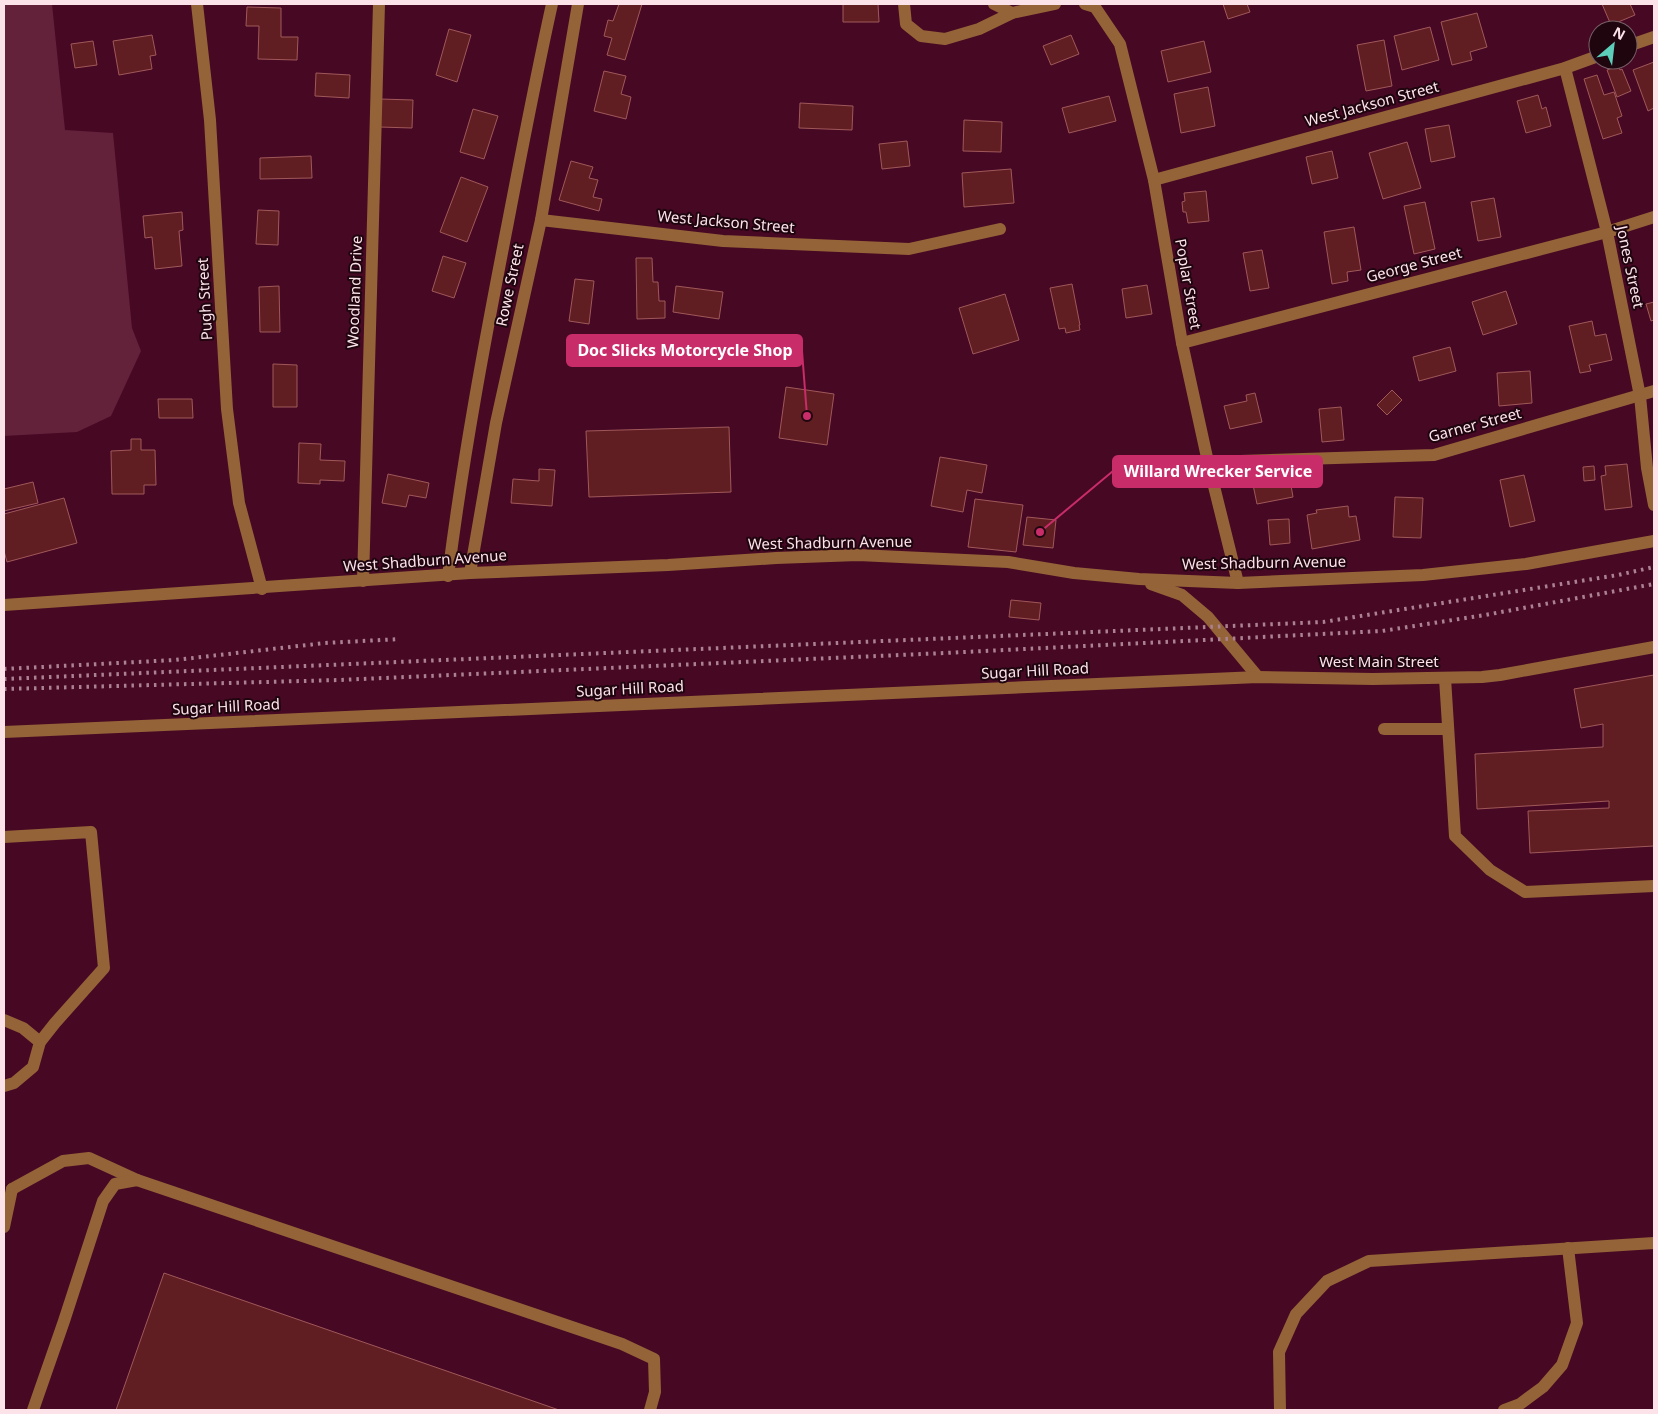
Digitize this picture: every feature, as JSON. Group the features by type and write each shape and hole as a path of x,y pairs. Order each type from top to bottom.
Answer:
{"street":[{"name":"Pugh Street","path":"197,4 210,120 227,409 239,503 262,589"},
{"name":"Woodland Drive","path":"364,581 379,4"},
{"path":"448,576 458,500 490,312 552,4"},
{"name":"Rowe Street","path":"470,574 496,423 541,220 578,4"},
{"path":"904,4 906,24 921,36 945,39 979,29 1012,13 1055,4"},
{"path":"994,4 1012,13"},
{"name":"Poplar Street","path":"1085,4 1096,7 1120,44 1154,180 1182,343 1208,462 1238,583"},
{"path":"1638,43 1654,37"},
{"name":"West Jackson Street","path":"1154,180 1565,68 1588,60"},
{"name":"Jones Street","path":"1565,68 1607,232 1640,396 1647,468 1654,505"},
{"name":"George Street","path":"1182,343 1607,232 1654,217"},
{"name":"West Jackson Street","path":"541,220 723,241 909,249 1000,229"},
{"name":"Garner Street","path":"1208,462 1434,455 1654,391"},
{"name":"West Shadburn Avenue","path":"4,605 470,574 776,558 858,556 1008,562 1074,573 1140,580 1238,583 1423,575 1526,564 1654,540"},
{"path":"1140,580 1182,595 1217,626 1258,677"},
{"name":"West Main Street","path":"1258,677 1373,679 1500,676 1654,648"},
{"name":"Sugar Hill Road","path":"4,732 1258,677"},
{"path":"1444,678 1455,836 1490,870 1525,892 1654,886"},
{"path":"1384,729 1448,729"},
{"path":"4,837 91,832 104,968 40,1042 33,1067 14,1082 4,1086"},
{"path":"4,1020 23,1028 40,1042"},
{"path":"4,1227 8,1187 63,1161 89,1158 137,1180 622,1344 654,1359 655,1392 650,1410"},
{"path":"33,1410 103,1201 116,1184 137,1180"},
{"path":"1280,1410 1279,1352 1296,1314 1327,1281 1368,1261 1654,1243"},
{"path":"1504,1410 1520,1404 1543,1388 1562,1365 1577,1323 1568,1248"}],"shaded area":[{"path":"4,4 52,4 65,130 113,133 132,328 141,351 111,416 77,432 4,436"}],"building":[{"path":"619,4 642,4 625,60 607,55 612,38 604,36 608,20 613,21"},
{"path":"843,4 878,4 879,22 843,22"},
{"path":"1223,4 1247,4 1250,12 1228,19"},
{"path":"1602,4 1630,4 1635,15 1623,20 1609,20"},
{"path":"247,7 281,8 281,37 298,37 297,60 258,59 259,26 246,26"},
{"path":"1477,13 1487,47 1470,52 1472,60 1452,65 1441,22"},
{"path":"1430,27 1439,60 1402,70 1394,36"},
{"path":"449,29 471,35 457,82 436,75"},
{"path":"152,35 156,55 150,56 152,69 119,75 113,41"},
{"path":"1071,35 1079,54 1051,65 1043,46"},
{"path":"1384,40 1392,86 1366,91 1357,45"},
{"path":"93,41 97,65 75,68 71,44"},
{"path":"1204,41 1211,72 1168,82 1161,51"},
{"path":"1654,62 1654,108 1648,111 1633,70 1638,70 1638,68"},
{"path":"1607,70 1622,70 1631,91 1617,97"},
{"path":"604,71 626,76 621,94 631,97 626,119 594,111"},
{"path":"316,73 350,75 349,98 315,96"},
{"path":"1597,75 1604,95 1614,92 1622,116 1617,118 1622,133 1603,139 1584,79"},
{"path":"1208,87 1215,126 1181,133 1174,94"},
{"path":"1538,95 1542,109 1546,107 1551,126 1526,133 1517,101"},
{"path":"1109,96 1116,121 1069,133 1062,108"},
{"path":"380,99 413,100 412,128 379,127"},
{"path":"800,103 853,106 852,130 799,128"},
{"path":"473,109 498,116 484,159 460,152"},
{"path":"964,120 1002,122 1001,152 963,151"},
{"path":"1449,125 1455,157 1431,162 1425,129"},
{"path":"907,141 910,166 882,169 879,144"},
{"path":"1407,142 1421,188 1383,199 1369,153"},
{"path":"1332,151 1338,178 1312,184 1306,157"},
{"path":"311,156 312,178 260,179 260,158"},
{"path":"571,161 593,167 589,178 598,180 593,197 602,199 599,211 559,200"},
{"path":"1011,169 1014,203 964,207 962,173"},
{"path":"461,177 488,187 467,242 440,232"},
{"path":"1206,191 1209,221 1188,223 1186,212 1183,212 1182,202 1185,201 1184,193"},
{"path":"1494,198 1501,237 1478,241 1471,202"},
{"path":"1425,202 1435,249 1414,254 1404,206"},
{"path":"258,210 279,211 278,245 256,244"},
{"path":"182,212 183,230 179,231 182,266 155,269 152,237 145,238 143,216"},
{"path":"1354,227 1361,270 1347,272 1348,281 1332,284 1324,232"},
{"path":"1262,250 1269,288 1250,291 1243,253"},
{"path":"443,256 466,263 454,298 432,291"},
{"path":"636,258 652,258 653,282 658,282 659,301 665,301 665,318 637,319"},
{"path":"575,279 594,281 589,324 569,321"},
{"path":"1072,284 1080,330 1066,333 1065,328 1059,329 1050,288"},
{"path":"1147,285 1152,314 1126,318 1122,289"},
{"path":"279,286 280,332 260,332 259,287"},
{"path":"676,286 723,292 719,319 673,312"},
{"path":"1506,291 1517,324 1483,335 1472,302"},
{"path":"1005,294 1019,340 973,354 959,308"},
{"path":"1654,302 1654,320 1651,321 1646,304"},
{"path":"1592,321 1595,336 1606,334 1612,360 1589,365 1591,371 1580,373 1569,326"},
{"path":"1450,347 1456,371 1419,381 1413,357"},
{"path":"273,364 297,365 297,407 273,407"},
{"path":"1530,371 1532,403 1499,406 1497,373"},
{"path":"786,387 834,394 827,445 779,438"},
{"path":"1392,390 1402,400 1387,415 1377,405"},
{"path":"1255,393 1262,422 1230,429 1224,406 1247,401 1246,395"},
{"path":"158,399 192,399 193,418 159,418"},
{"path":"1341,407 1344,440 1322,442 1319,409"},
{"path":"729,427 731,492 589,497 586,431"},
{"path":"131,439 141,439 141,450 155,450 156,485 144,485 144,494 112,494 111,451 131,450"},
{"path":"299,443 321,444 320,460 345,461 344,481 320,480 320,484 298,483"},
{"path":"940,457 987,465 982,493 967,490 963,512 931,506"},
{"path":"1627,464 1632,507 1605,510 1601,476 1606,475 1605,466"},
{"path":"1594,466 1595,480 1584,481 1583,467"},
{"path":"1288,468 1293,497 1257,504 1251,475"},
{"path":"539,469 555,470 552,506 511,503 513,479 539,481"},
{"path":"388,474 429,483 426,498 409,495 406,507 382,503"},
{"path":"1524,475 1535,521 1510,527 1500,480"},
{"path":"33,482 38,503 4,511 4,489"},
{"path":"1395,497 1423,498 1421,538 1393,537"},
{"path":"64,498 77,543 7,562 4,551 4,514"},
{"path":"975,499 1023,505 1016,552 968,547"},
{"path":"1348,506 1349,517 1356,516 1360,540 1312,549 1307,515 1317,513 1316,510"},
{"path":"1027,517 1056,520 1053,548 1023,545"},
{"path":"1289,519 1290,543 1270,545 1268,520"},
{"path":"1011,600 1041,603 1039,620 1009,617"},
{"path":"1654,675 1654,846 1530,853 1528,811 1609,808 1609,801 1477,809 1475,754 1603,747 1603,724 1581,728 1574,689"},
{"path":"164,1273 559,1410 116,1410"}],"railway":[{"path":"4,679 1323,622 1618,575 1654,567"},
{"path":"4,689 339,680 1382,631 1485,615 1654,584"},
{"path":"4,669 175,660 325,643 400,639"}],"place":[{"name":"Doc Slicks Motorcycle Shop","path":"807,416"},
{"name":"Willard Wrecker Service","path":"1040,532"}]}
